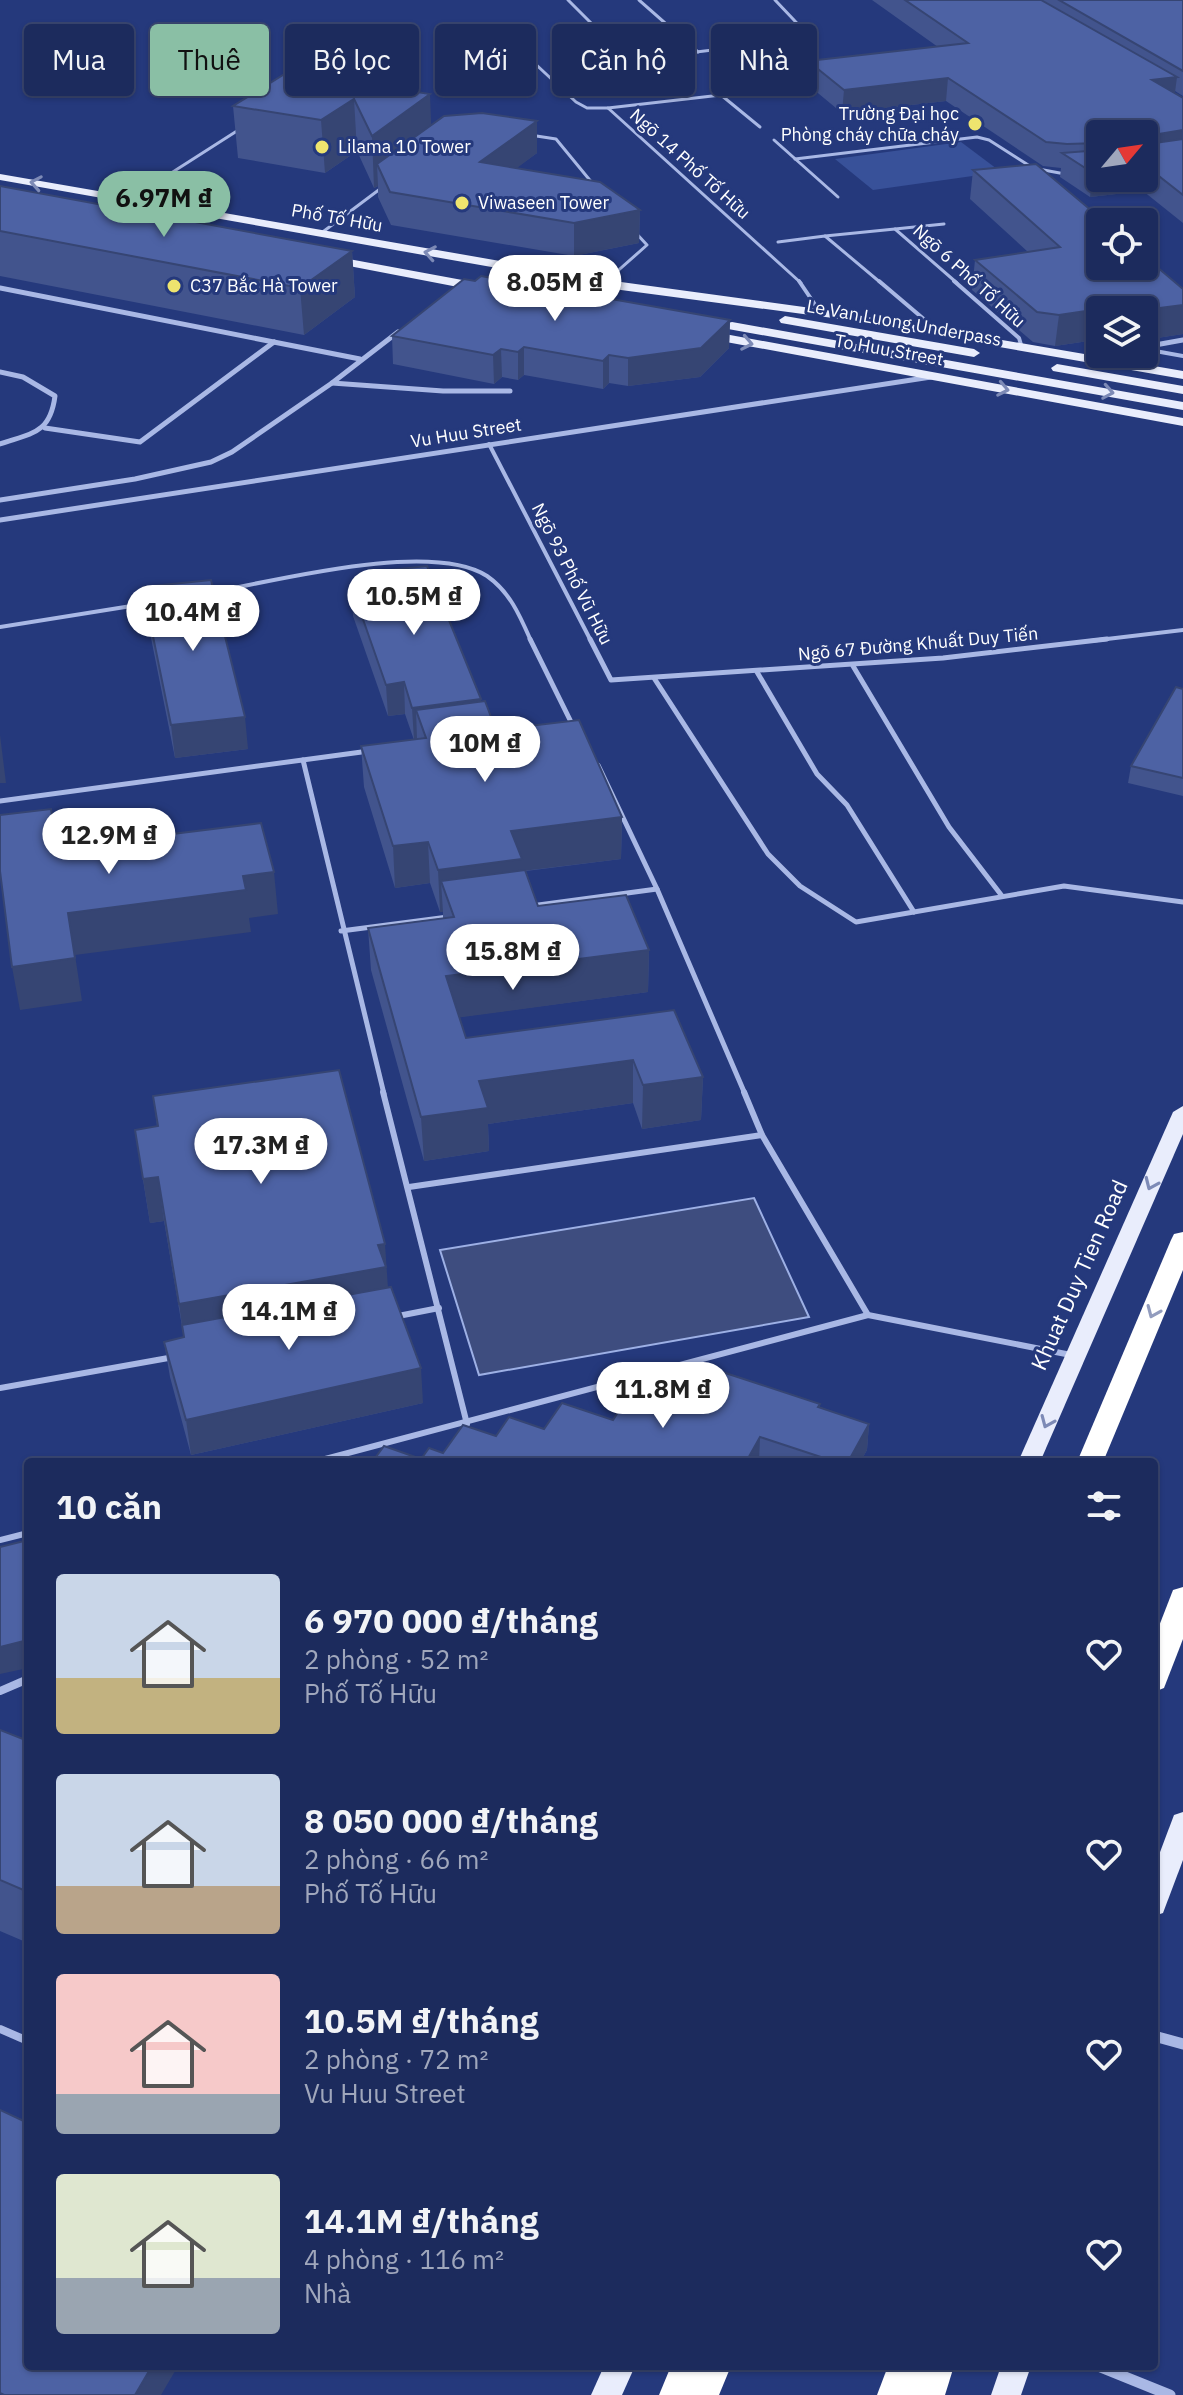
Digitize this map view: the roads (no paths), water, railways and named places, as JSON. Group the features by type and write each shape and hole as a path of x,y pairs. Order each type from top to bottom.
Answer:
{"highway":[{"path":"1092,1458 1183,1240"},
{"path":"1158,1669 1183,1598"},
{"path":"677,2395 688,2370"},
{"path":"700,2395 711,2370"},
{"path":"895,2395 904,2370"},
{"path":"927,2395 935,2370"}],"main road":[{"name":"Phố Tố Hữu","path":"0,177 621,286"},
{"name":"Phố Tố Hữu","path":"308,256 492,290"},
{"name":"To Huu Street","path":"621,286 820,312 1183,375"},
{"name":"Le Van Luong Underpass","path":"621,286 684,302 996,357"},
{"name":"Le Van Luong Underpass","path":"702,321 1183,406"},
{"name":"To Huu Street","path":"691,332 1183,422"},
{"name":"Le Van Luong Underpass","path":"1011,360 1027,363"},
{"path":"1043,365 1183,390"},
{"name":"Khuat Duy Tien Road","path":"1031,1458 1183,1112"},
{"path":"1158,1894 1183,1823"},
{"path":"606,2395 618,2370"},
{"path":"1006,2395 1015,2370"}],"street":[{"path":"453,294 465,285"},
{"path":"0,288 360,359"},
{"path":"0,500 135,479 211,462 232,452 332,383 406,327"},
{"path":"1158,345 1183,340"},
{"path":"0,444 45,428 140,442 274,342"},
{"path":"1079,358 1086,357"},
{"path":"0,372 23,377 55,396 54,416 45,428"},
{"name":"Vu Huu Street","path":"0,520 936,376"},
{"path":"332,383 443,391 510,391"},
{"path":"1158,2037 1183,2044"},
{"path":"1108,2370 1170,2395"}],"lane":[{"path":"568,0 623,55 647,58 811,38 775,0"},
{"path":"639,0 698,52"},
{"name":"Ngõ 14 Phố Tố Hữu","path":"536,65 576,102 587,108 608,108 804,286 820,312"},
{"path":"608,108 721,95 760,127"},
{"path":"129,200 249,123"},
{"path":"527,134 556,139 598,190"},
{"path":"795,159 977,137 989,140 1033,168 1074,173"},
{"path":"774,140 838,197"},
{"path":"320,234 386,185"},
{"path":"604,283 647,245 628,223"},
{"name":"Ngõ 6 Phố Tố Hữu","path":"895,229 944,224"},
{"path":"778,242 895,229"},
{"name":"Ngõ 6 Phố Tố Hữu","path":"895,229 1019,338 1022,348"},
{"path":"825,236 939,333"},
{"path":"1158,351 1183,356"},
{"name":"Ngõ 93 Phố Vũ Hữu","path":"489,444 611,680 654,678"},
{"path":"203,594 390,563 435,561 471,568 497,582 511,599 577,734"},
{"path":"0,627 156,602"},
{"name":"Ngõ 67 Đường Khuất Duy Tiến","path":"654,678 853,666 1183,630"},
{"path":"853,666 949,827 1002,896"},
{"path":"757,672 817,774 847,805 914,912"},
{"path":"654,678 768,854 800,886 856,922 1064,886 1183,902"},
{"path":"556,726 572,724"},
{"path":"0,801 382,750"},
{"path":"591,755 606,777 657,889 762,1135 868,1315"},
{"path":"303,760 341,931 409,1187 467,1424"},
{"path":"515,908 657,889"},
{"path":"341,931 451,916"},
{"path":"409,1187 762,1135"},
{"path":"376,1320 439,1308"},
{"path":"330,1458 868,1315 1076,1356"},
{"path":"0,1388 188,1354"},
{"path":"0,1540 24,1534"},
{"path":"0,1691 24,1681"},
{"path":"0,2029 24,2039"}],"place":[{"name":"Trường Đại học Phòng cháy chữa cháy","path":"975,124"},
{"name":"Lilama 10 Tower","path":"322,147"},
{"name":"Viwaseen Tower","path":"462,203"},
{"name":"C37 Bắc Hà Tower","path":"174,286"}]}
